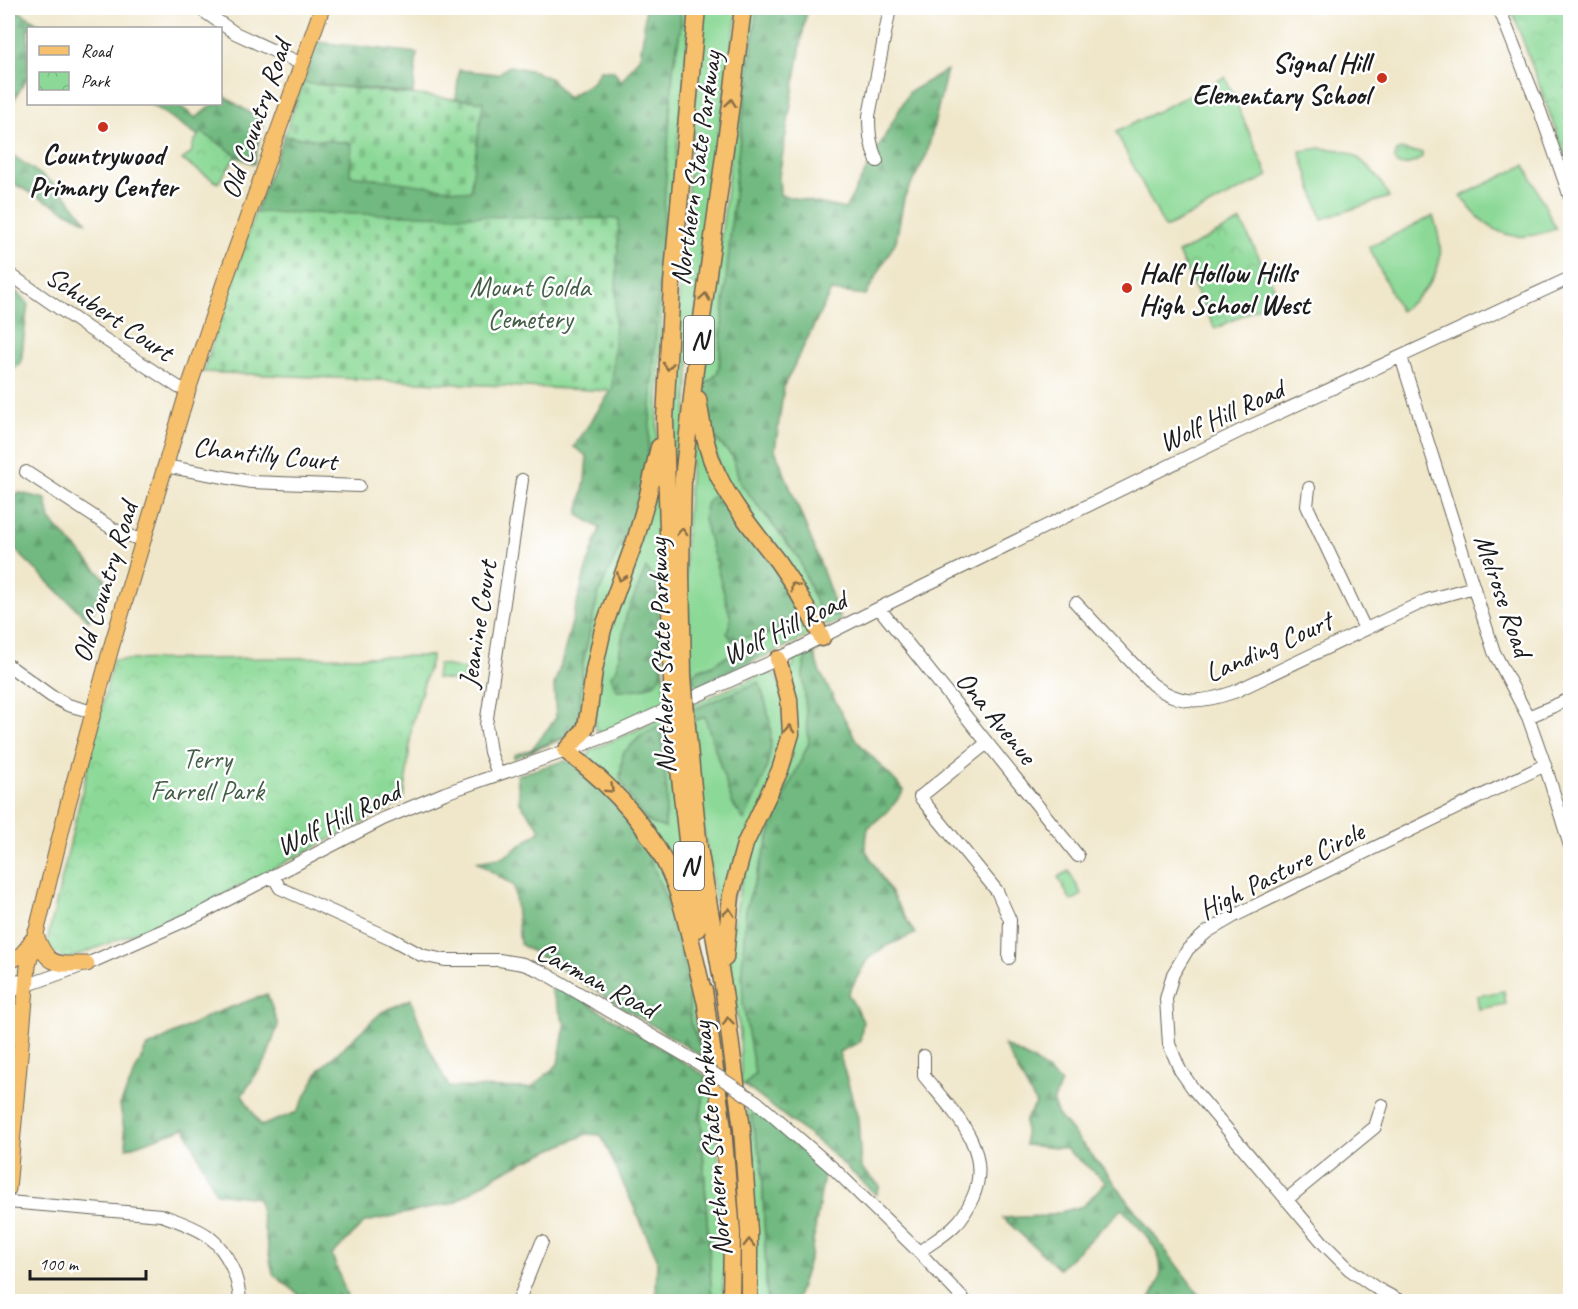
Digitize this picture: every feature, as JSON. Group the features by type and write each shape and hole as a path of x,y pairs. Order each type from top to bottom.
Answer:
{"highway":[{"name":"Northern State Parkway","path":"697,8 672,283 665,420 681,730 705,999 723,1128 732,1233 731,1302"},
{"name":"Northern State Parkway","path":"678,678 683,479 695,370 743,8"},
{"path":"695,370 702,432 717,474 735,504 779,563 802,599 822,638"},
{"path":"595,740 590,710 594,670 603,629 636,538 665,420"},
{"path":"724,992 725,949 731,895 745,844 780,770 791,734 789,699 778,659"},
{"path":"590,710 583,732 566,751 594,773 616,795 634,815 658,850 677,891 705,999"},
{"name":"Northern State Parkway","path":"681,730 724,992 742,1129 749,1231 749,1302"}],"main road":[{"name":"Old Country Road","path":"8,1188 25,986 35,933 93,712 188,390 322,8"},
{"path":"8,961 12,961 23,953 35,933"},
{"path":"35,933 43,952 52,961 65,964 87,964"},
{"path":"8,1005 16,1017 22,1034"}],"street":[{"path":"199,8 235,33 302,64"},
{"path":"877,161 868,133 869,116 890,8"},
{"path":"1499,8 1540,111 1570,197"},
{"name":"Schubert Court","path":"8,273 178,387 188,390"},
{"name":"Wolf Hill Road","path":"8,992 87,964 200,914 382,819 445,793 595,740 778,659 1242,430 1570,278"},
{"name":"Melrose Road","path":"1401,357 1494,652 1528,717 1570,846"},
{"name":"Chantilly Court","path":"165,466 251,482 359,486"},
{"path":"26,472 113,529 143,541"},
{"name":"Jeanine Court","path":"498,774 490,752 486,725 522,480"},
{"path":"1309,488 1307,506 1365,629"},
{"name":"Landing Court","path":"1076,603 1152,684 1164,693 1197,702 1234,692 1427,600 1474,587"},
{"name":"Ona Avenue","path":"879,608 1078,856"},
{"path":"8,665 51,696 68,705 93,712"},
{"path":"1528,717 1570,699"},
{"path":"987,743 920,796 997,891 1010,920 1009,958"},
{"name":"High Pasture Circle","path":"1402,1302 1376,1288 1349,1269 1324,1244 1194,1090 1180,1070 1169,1044 1166,999 1173,974 1179,964 1188,950 1207,932 1236,915 1545,765"},
{"name":"Carman Road","path":"273,876 280,888 390,938 421,955 445,960 499,960 523,963 541,971 695,1061 756,1102 834,1169 919,1252 966,1302"},
{"path":"8,976 25,986"},
{"path":"919,1252 957,1224 969,1207 978,1186 979,1164 975,1145 968,1131 924,1076 924,1056"},
{"path":"1286,1200 1375,1127 1382,1104"},
{"path":"8,1202 161,1215 180,1222 210,1238 222,1252 231,1265 237,1281 240,1302"},
{"path":"518,1302 542,1242"}],"green space":[{"path":"8,8 13,8 44,27 27,27 27,79 8,109 10,98 8,96"},
{"path":"645,8 680,8 681,25 673,70 647,470 635,513 598,595 583,662 579,718 573,734 531,750 556,718 554,685 600,528 578,515 587,456 574,447 611,391 255,212 284,136 353,143 351,175 482,102 456,99 459,70 498,74 509,66 534,71 551,79 567,98 593,82 600,70 614,71 621,82 640,56"},
{"path":"680,8 691,8 662,302 657,435 647,486 576,734 514,758 514,755 573,734 579,718 583,662 598,595 635,513 673,70 681,25"},
{"path":"703,8 738,8 727,73 690,357 675,569 670,474 674,358"},
{"path":"749,8 757,8 737,161 719,366 714,377 703,384"},
{"path":"757,8 807,8 779,176 780,195 845,209 909,92 947,70 927,154 904,198 896,241 866,295 831,291 784,386 775,450 839,616 823,616 798,557 740,483 733,457 710,433 703,407 703,384 714,377 719,366 737,161"},
{"path":"1511,8 1570,8 1570,169"},
{"path":"317,42 417,53 413,93 303,83"},
{"path":"1225,77 1268,176 1165,228 1116,132"},
{"path":"303,83 483,102 470,192 350,175 352,143 284,136"},
{"path":"222,95 263,121 254,164 222,151 152,105 178,105 196,118 212,105 222,105"},
{"path":"201,132 237,155 218,183 182,160 191,153 194,142"},
{"path":"1321,148 1340,150 1363,162 1376,175 1389,197 1322,219 1300,151"},
{"path":"1400,149 1421,152 1422,157 1413,163 1399,165 1395,158"},
{"path":"8,152 60,188 87,222 8,181"},
{"path":"1525,165 1556,229 1530,236 1514,236 1498,231 1483,221 1461,196"},
{"name":"Mount Golda Cemetery","path":"255,212 619,219 612,391 203,372"},
{"path":"1433,216 1440,247 1438,266 1425,289 1400,311 1369,247"},
{"path":"1241,221 1279,297 1215,329 1178,253"},
{"path":"8,284 28,303 21,363 8,375"},
{"path":"694,413 702,443 773,561 810,630 806,637 691,694 685,552"},
{"path":"710,433 733,457 740,483 798,557 823,616 839,616 840,620 830,625 823,624 723,479"},
{"path":"659,475 664,621 661,624 666,708 600,733 599,730 596,731 595,726 595,694 604,637"},
{"path":"723,492 800,599 796,620 788,630 732,641 727,633 731,619 704,520 705,509 710,499"},
{"path":"20,493 46,499 50,520 106,580 89,621 8,543 8,495"},
{"path":"646,568 656,582 662,673 649,686 616,690 611,676 617,668 626,616"},
{"path":"818,648 820,650 805,658 803,675 809,743 779,807 746,908 755,1074 744,1085 741,1083 740,1032 730,974 730,944 747,851 791,759 788,669 792,669 794,663 792,661"},
{"path":"763,649 756,657 699,685 694,682 692,675 725,657"},
{"path":"814,653 819,670 856,740 904,790 891,808 868,828 865,849 915,934 886,946 867,960 848,994 863,1021 860,1042 839,1052 858,1118 861,1168 880,1186 876,1195 827,1149 744,1085 755,1074 743,1004 742,970 746,908 779,807 809,743 803,675 805,658"},
{"name":"Terry Farrell Park","path":"432,656 412,724 404,801 195,909 66,960 46,946 113,660"},
{"path":"438,664 465,669 463,682 436,678"},
{"path":"770,671 783,691 784,745 721,936 698,796 692,705"},
{"path":"759,682 769,716 771,748 762,780 744,820 732,803 705,717 693,721 692,710"},
{"path":"666,717 686,896 584,756 590,753 589,751"},
{"path":"666,723 667,730 661,730 667,793 665,828 650,823 637,810 620,778 623,753 643,734"},
{"path":"564,761 572,762 635,823 669,906 689,991 690,1022 705,1058 520,944 514,886 477,862 504,857 541,830 520,803 517,775"},
{"path":"635,823 674,892 692,971 695,1021 707,1059 690,1022 683,960 669,906"},
{"path":"1069,871 1082,895 1071,901 1058,877"},
{"path":"547,981 571,993 706,1076 701,1116 712,1301 656,1301 657,1258 601,1135 587,1134 528,1160 498,1174 454,1203 365,1222 332,1255 349,1301 302,1301 297,1293 273,1274 258,1198 216,1193 185,1128 127,1148 120,1105 146,1048 210,1015 267,994 278,1025 266,1060 242,1095 261,1126 297,1112 320,1069 382,1012 411,999 427,1044 449,1087 531,1088 558,1064 565,1025"},
{"path":"1504,991 1506,1004 1479,1009 1477,996"},
{"path":"1004,1045 1036,1062 1061,1083 1053,1103 1058,1115 1109,1176 1204,1301 1149,1301 1159,1280 1161,1269 1159,1259 1144,1232 1122,1209 1059,1269 1003,1218 1045,1216 1083,1206 1106,1182 1066,1149 1025,1145 1025,1120 1036,1104"},
{"path":"706,1076 712,1080 725,1231 723,1301 712,1301 701,1116"},
{"path":"746,1104 756,1109 751,1117 762,1163 767,1301 753,1301 749,1160 755,1158 751,1145"},
{"path":"756,1109 825,1168 811,1254 796,1301 767,1301 762,1163 751,1117"}],"place":[{"name":"Signal Hill Elementary School","path":"1382,78"},
{"name":"Countrywood Primary Center","path":"103,127"},
{"name":"Half Hollow Hills High School West","path":"1127,288"}]}
